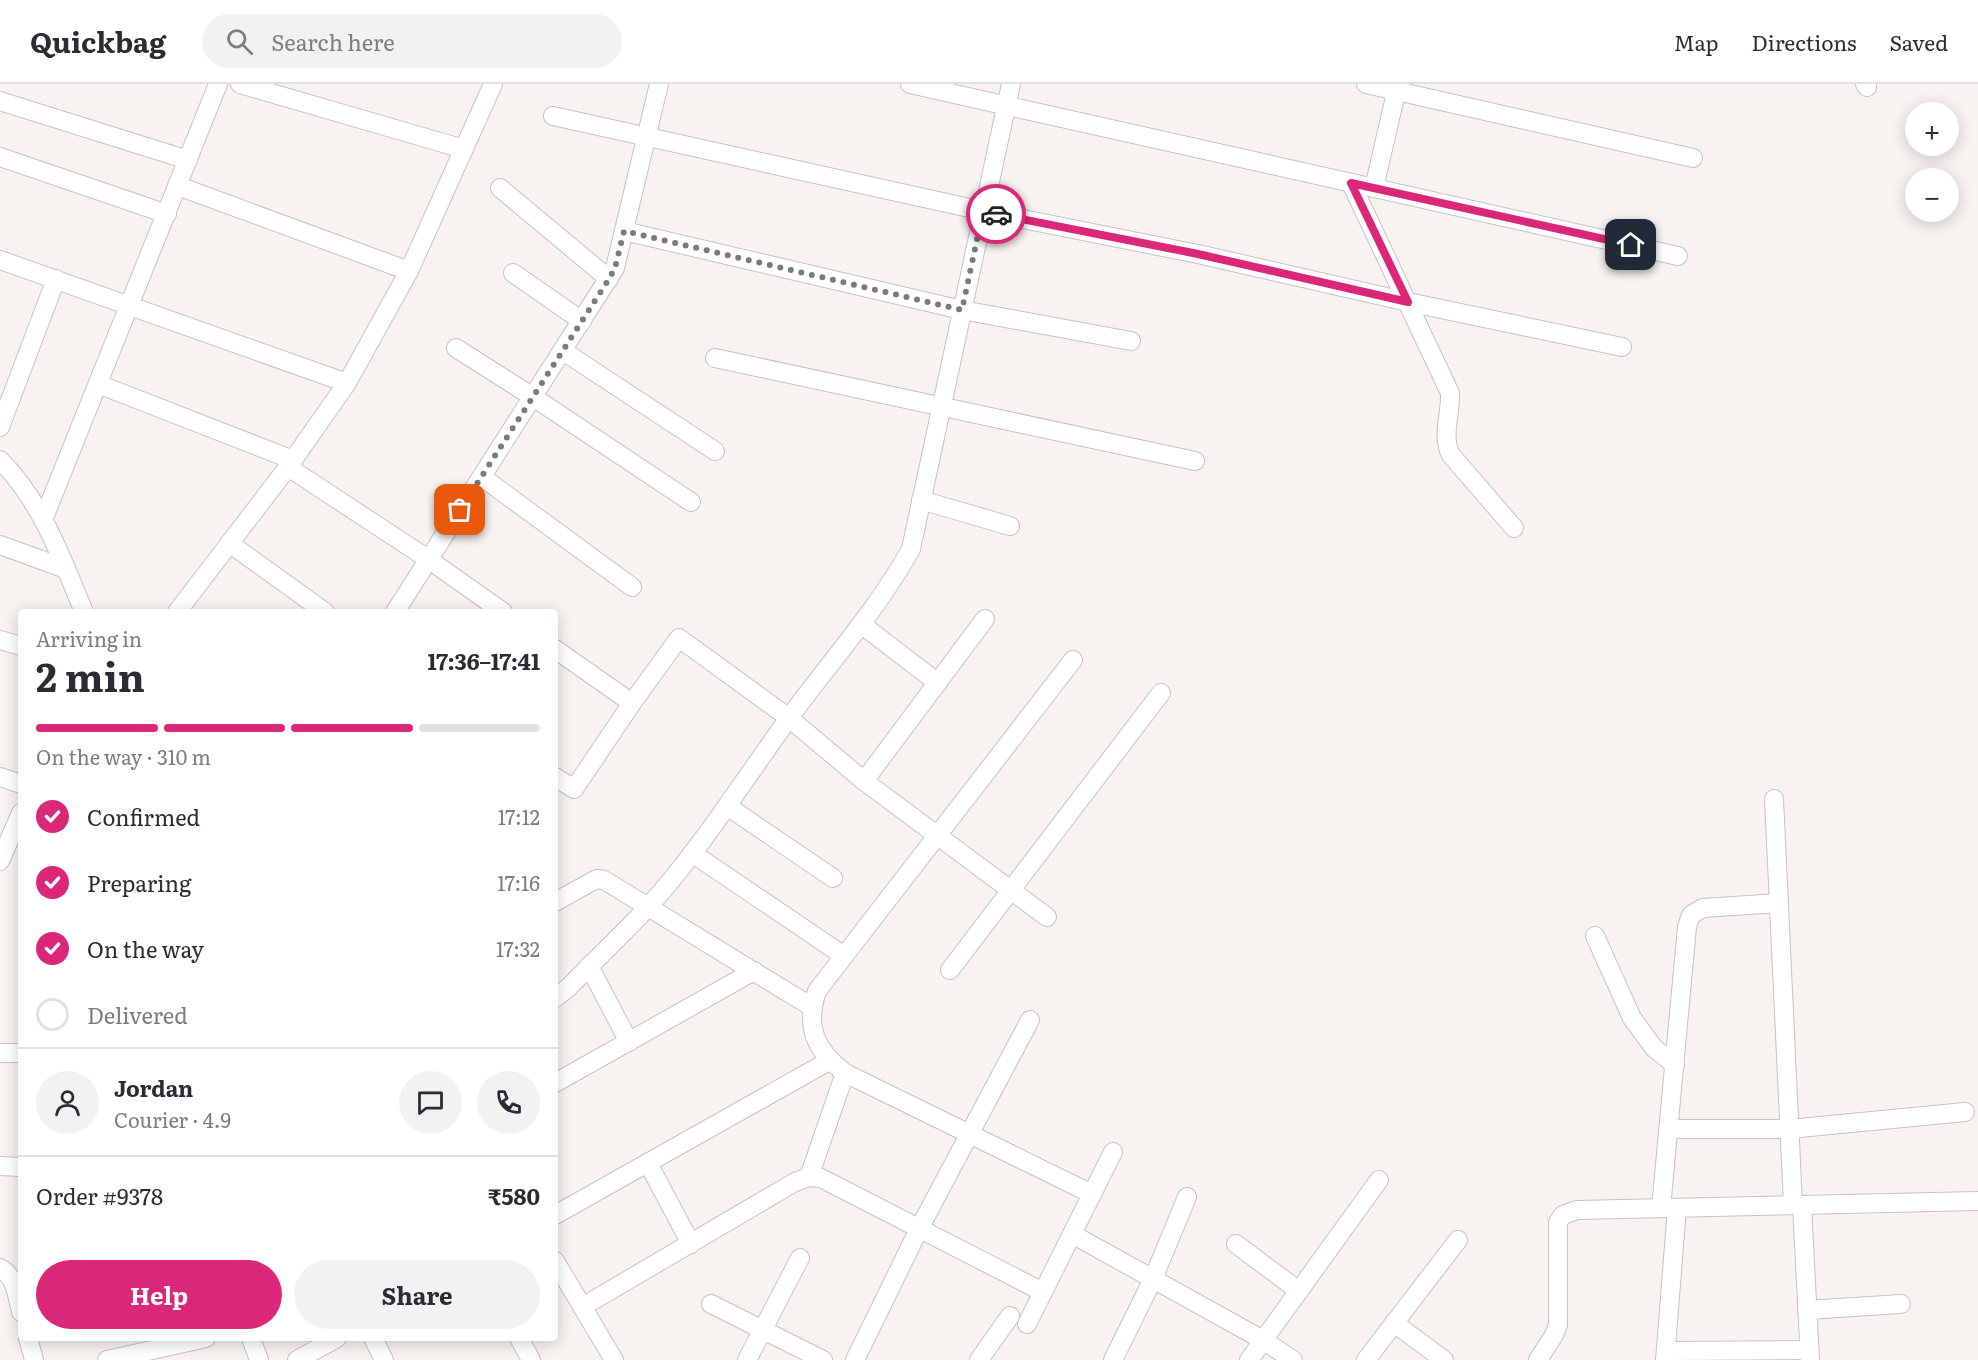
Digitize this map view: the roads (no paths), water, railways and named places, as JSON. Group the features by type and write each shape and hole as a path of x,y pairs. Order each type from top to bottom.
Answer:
{"street":[{"path":"43,520 218,84"},
{"path":"240,84 464,149"},
{"path":"179,609 290,464 347,383 409,271 493,84"},
{"path":"397,609 615,268 659,84"},
{"path":"910,84 1678,256"},
{"path":"558,995 648,907 692,853 789,718 898,573 911,549 1011,84"},
{"path":"1366,84 1398,87 1693,158"},
{"path":"1374,188 1398,87"},
{"path":"0,100 188,160"},
{"path":"553,116 983,211 1198,254 1408,302 1622,346"},
{"path":"0,157 167,214"},
{"path":"1351,183 1450,393 1451,407 1445,438 1451,455 1514,528"},
{"path":"178,186 409,271"},
{"path":"500,188 609,279"},
{"path":"624,231 962,310 1131,342"},
{"path":"0,260 347,383"},
{"path":"513,273 582,321"},
{"path":"0,427 56,279"},
{"path":"456,348 691,502"},
{"path":"563,351 715,451"},
{"path":"715,357 1195,461"},
{"path":"98,384 290,464 499,609"},
{"path":"0,460 13,473 36,507 83,609"},
{"path":"482,477 632,587"},
{"path":"921,500 1010,526"},
{"path":"229,543 321,609"},
{"path":"0,545 66,569"},
{"path":"864,781 985,619"},
{"path":"861,624 938,683"},
{"path":"558,779 574,789 679,638 789,718 864,781 1047,917"},
{"path":"0,640 18,645"},
{"path":"558,651 632,703"},
{"path":"1073,660 817,991 812,1007 812,1025 818,1046 829,1061 845,1073 1092,1194"},
{"path":"950,970 1161,693"},
{"path":"0,777 18,783"},
{"path":"1774,799 1779,903 1789,1129 1798,1205 1809,1355 1665,1356 1669,1129 1691,915 1703,908 1779,903"},
{"path":"727,806 833,878"},
{"path":"0,861 18,820"},
{"path":"692,853 844,956"},
{"path":"558,900 597,879 604,880 812,1007"},
{"path":"1595,936 1632,1018 1654,1048 1674,1065"},
{"path":"589,966 629,1042"},
{"path":"558,1081 754,971"},
{"path":"855,1360 919,1229 1030,1020"},
{"path":"0,1053 18,1053"},
{"path":"558,1213 829,1061"},
{"path":"808,1177 845,1073"},
{"path":"1669,1129 1789,1129 1965,1112"},
{"path":"1027,1324 1113,1152"},
{"path":"648,1163 690,1244"},
{"path":"0,1166 18,1167"},
{"path":"582,1307 795,1182 808,1177 821,1178 1043,1292"},
{"path":"1249,1360 1379,1180"},
{"path":"1113,1360 1153,1279 1187,1197"},
{"path":"1538,1360 1558,1325 1558,1222 1563,1215 1576,1210 1978,1201"},
{"path":"1072,1234 1263,1340 1293,1360"},
{"path":"1366,1360 1458,1240"},
{"path":"1236,1244 1299,1290"},
{"path":"747,1360 800,1258"},
{"path":"558,1266 614,1360"},
{"path":"0,1268 12,1279 18,1301"},
{"path":"711,1304 824,1360"},
{"path":"1807,1310 1901,1304"},
{"path":"979,1360 1010,1317"},
{"path":"1394,1323 1444,1360"},
{"path":"29,1341 34,1360"},
{"path":"107,1360 192,1341"},
{"path":"252,1341 259,1360"},
{"path":"297,1360 332,1341"},
{"path":"374,1341 384,1360"},
{"path":"521,1341 531,1360"}]}
